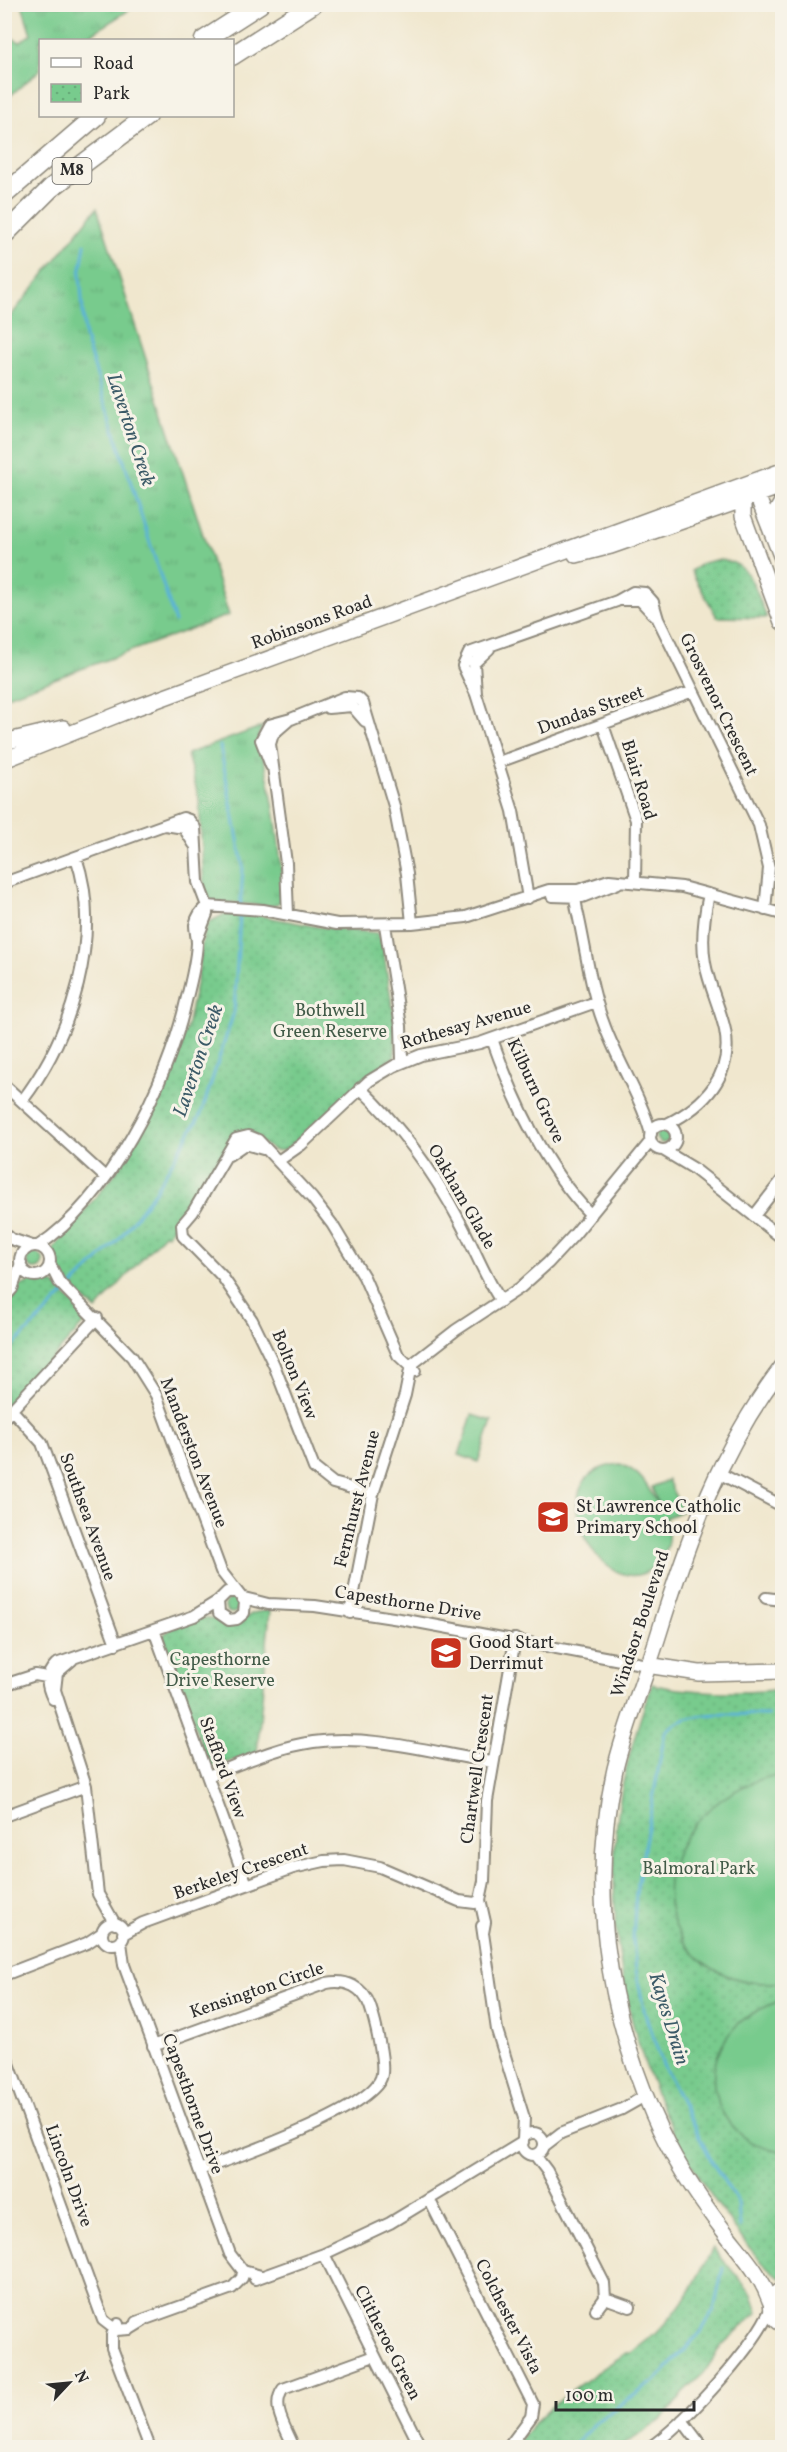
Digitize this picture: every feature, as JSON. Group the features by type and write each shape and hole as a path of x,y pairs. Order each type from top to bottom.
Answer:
{"highway":[{"path":"206,39 260,4"},
{"path":"234,55 313,4"},
{"name":"M8","path":"4,195 95,117"},
{"name":"M8","path":"4,235 51,188 146,117"}],"street":[{"name":"Robinsons Road","path":"4,760 132,709 783,471"},
{"path":"744,485 757,495 783,558"},
{"path":"744,485 742,501 750,539 782,614"},
{"name":"Robinsons Road","path":"506,572 611,546 783,486"},
{"path":"770,523 783,502"},
{"path":"703,515 733,519 750,539"},
{"name":"Grosvenor Crescent","path":"528,898 513,811 476,694 474,663 480,655 495,645 617,601 640,600 658,619 763,836 769,876 765,910"},
{"name":"Dundas Street","path":"499,762 693,691"},
{"path":"288,915 284,843 270,739 276,730 291,719 317,710 352,706 359,710 372,732 397,817 407,874 412,923"},
{"name":"Robinsons Road","path":"4,742 132,709"},
{"name":"Blair Road","path":"603,725 636,820 635,882"},
{"path":"4,883 161,825 186,824 196,849 198,882 196,893 205,910"},
{"path":"22,1101 54,1048 78,979 87,906 84,883 76,857"},
{"path":"205,910 229,908 263,910 337,924 412,923 466,917 528,898 579,895 604,880 669,885 783,914"},
{"path":"637,1160 670,1148 690,1113 713,1089 722,1070 726,1052 725,1029 705,961 703,931 709,894"},
{"path":"579,895 582,933 596,1002 620,1064 642,1105 651,1138 662,1150 693,1168 783,1238"},
{"path":"8,1293 25,1250 56,1234 122,1152 149,1105 171,1054 183,1014 197,940 195,925 205,910"},
{"path":"385,925 407,1060"},
{"name":"Rothesay Avenue","path":"281,1164 360,1088 407,1060 492,1039 596,1002"},
{"name":"Kilburn Grove","path":"492,1039 508,1081 537,1140 571,1191 591,1215"},
{"path":"4,1085 104,1176"},
{"name":"Oakham Glade","path":"360,1088 399,1131 434,1177 458,1218 488,1281 501,1301"},
{"path":"642,1105 674,1129 681,1151 693,1168"},
{"path":"281,1164 319,1207 350,1251 402,1360 415,1366 456,1330 501,1301 548,1263 637,1160 651,1138 654,1128 690,1113"},
{"name":"Bolton View","path":"281,1164 266,1150 249,1140 237,1148 225,1160 193,1212 189,1230 195,1247 232,1289 257,1328 314,1468 333,1483 373,1494"},
{"path":"754,1216 783,1180"},
{"path":"8,1293 36,1275 50,1261 56,1234"},
{"path":"8,1236 45,1250 50,1261"},
{"path":"8,1236 25,1271 36,1275"},
{"name":"Manderston Avenue","path":"50,1261 59,1282 97,1318 132,1357 156,1395 221,1571 240,1595"},
{"name":"Manderston Avenue","path":"36,1275 59,1282"},
{"path":"8,1414 97,1318"},
{"name":"Fernhurst Avenue","path":"350,1613 373,1494 405,1395 412,1384 415,1366"},
{"name":"Windsor Boulevard","path":"782,2324 774,2318 760,2275 698,2196 674,2155 647,2100 630,2052 613,1983 605,1843 615,1770 647,1665 696,1522 717,1472 750,1412 783,1367"},
{"name":"Southsea Avenue","path":"8,1414 42,1443 116,1644"},
{"path":"717,1472 783,1506"},
{"path":"221,1571 217,1609 221,1616"},
{"path":"4,1686 25,1679 50,1678 72,1660 194,1616 226,1592 240,1595 246,1606 244,1613 233,1620 221,1616 194,1616"},
{"name":"Capesthorne Drive","path":"240,1595 268,1604 315,1606 514,1639 647,1665"},
{"path":"766,1598 783,1600"},
{"name":"Capesthorne Drive","path":"244,1613 268,1604"},
{"name":"Stafford View","path":"154,1630 247,1885"},
{"name":"Chartwell Crescent","path":"514,1639 492,1762 483,1869 477,1900 485,1922 483,1933 497,2030 524,2118 523,2141"},
{"path":"647,1665 718,1674 783,1671"},
{"name":"Capesthorne Drive","path":"50,1678 86,1786 97,1887 102,1903 230,2254 240,2274"},
{"path":"208,1776 289,1747 339,1740 374,1742 492,1762"},
{"path":"4,1816 86,1786"},
{"name":"Berkeley Crescent","path":"7,1973 307,1864 344,1860 380,1867 452,1896 477,1900"},
{"name":"Kensington Circle","path":"153,2046 311,1988 338,1981 355,1986 367,1999 371,2009 383,2072 375,2088 298,2133 199,2170"},
{"name":"Lincoln Drive","path":"4,2050 101,2313 117,2329"},
{"path":"505,2155 537,2150 561,2133 647,2100"},
{"name":"Chartwell Crescent","path":"524,2118 543,2140 537,2150"},
{"path":"150,2448 118,2360 117,2329 225,2291 240,2274 261,2276 324,2254 390,2223 467,2174 505,2155 536,2133 561,2133"},
{"path":"523,2141 537,2150 603,2283 605,2298 597,2310"},
{"name":"Colchester Vista","path":"429,2199 533,2404 531,2417 508,2448"},
{"name":"Clitheroe Green","path":"324,2254 421,2448"},
{"name":"Windsor Boulevard","path":"760,2275 783,2288"},
{"path":"650,2448 682,2421 758,2334 776,2294 783,2288"},
{"path":"605,2298 630,2307"},
{"path":"758,2334 782,2324"},
{"path":"294,2448 286,2426 285,2399 306,2382 374,2356"},
{"path":"682,2421 703,2448"}],"green space":[{"path":"22,5 137,5 84,39 39,39 39,71 5,100 5,35 20,42 31,34"},
{"path":"97,208 229,615 5,697 5,323"},
{"path":"716,560 728,561 745,571 755,588 767,618 717,617 691,571 703,563"},
{"path":"263,726 258,736 275,817 283,900 273,906 214,902 204,888 199,799 187,754"},
{"name":"Bothwell Green Reserve","path":"225,914 251,914 319,927 377,933 382,942 396,1029 395,1056 363,1079 304,1136 284,1150 275,1151 244,1132 236,1134 179,1221 167,1235 164,1234 96,1310 61,1275 56,1266 54,1248 114,1175 156,1106 187,1027 198,975 203,936 209,922"},
{"path":"663,1129 668,1131 670,1136 668,1141 663,1143 658,1141 656,1136 658,1131"},
{"path":"35,1253 43,1261 35,1269 27,1261"},
{"path":"38,1278 54,1284 85,1315 85,1322 5,1411 5,1304 21,1286"},
{"path":"472,1415 492,1421 478,1462 459,1455"},
{"path":"620,1464 639,1476 659,1507 652,1487 668,1480 682,1511 665,1518 668,1535 665,1551 659,1561 639,1574 619,1572 600,1559 586,1538 578,1514 579,1491 593,1473"},
{"path":"232,1599 237,1601 239,1606 237,1611 232,1613 227,1611 225,1606 227,1601"},
{"name":"Capesthorne Drive Reserve","path":"270,1610 257,1753 213,1767 208,1765 163,1636 179,1625 195,1620 209,1618 234,1625 253,1613"},
{"name":"Balmoral Park","path":"652,1684 717,1692 782,1688 782,2277 780,2278 744,2241 713,2198 686,2154 662,2108 644,2060 630,2011 620,1960 615,1909 615,1858 619,1806 625,1775"},
{"path":"782,1774 782,1982 746,1981 712,1968 699,1959 684,1941 673,1919 668,1893 671,1868 681,1845 695,1824 713,1806 735,1791 758,1780"},
{"path":"782,2000 782,2152 761,2146 743,2136 728,2122 719,2105 714,2086 715,2066 722,2046 735,2027 751,2014"},
{"path":"713,2248 752,2294 758,2312 722,2345 704,2373 684,2392 668,2413 621,2447 513,2448 537,2420 565,2395 626,2353 631,2353 655,2334 689,2293"}],"waterway":[{"name":"Laverton Creek","path":"85,244 80,274 85,338 175,622"},
{"name":"Laverton Creek","path":"70,1288 120,1238 155,1191 201,1114 234,1012 243,866 220,746"},
{"name":"Laverton Creek","path":"4,1355 65,1293"},
{"name":"Kayes Drain","path":"740,2228 738,2203 712,2162 663,2065 645,2014 636,1970 633,1939 636,1893 665,1732 675,1724 700,1716 769,1715"},
{"name":"Kayes Drain","path":"571,2448 597,2421 655,2381 701,2332 714,2310 723,2268"}],"place":[{"name":"St Lawrence Catholic Primary School","path":"553,1517"},
{"name":"Good Start Derrimut","path":"446,1653"}]}
